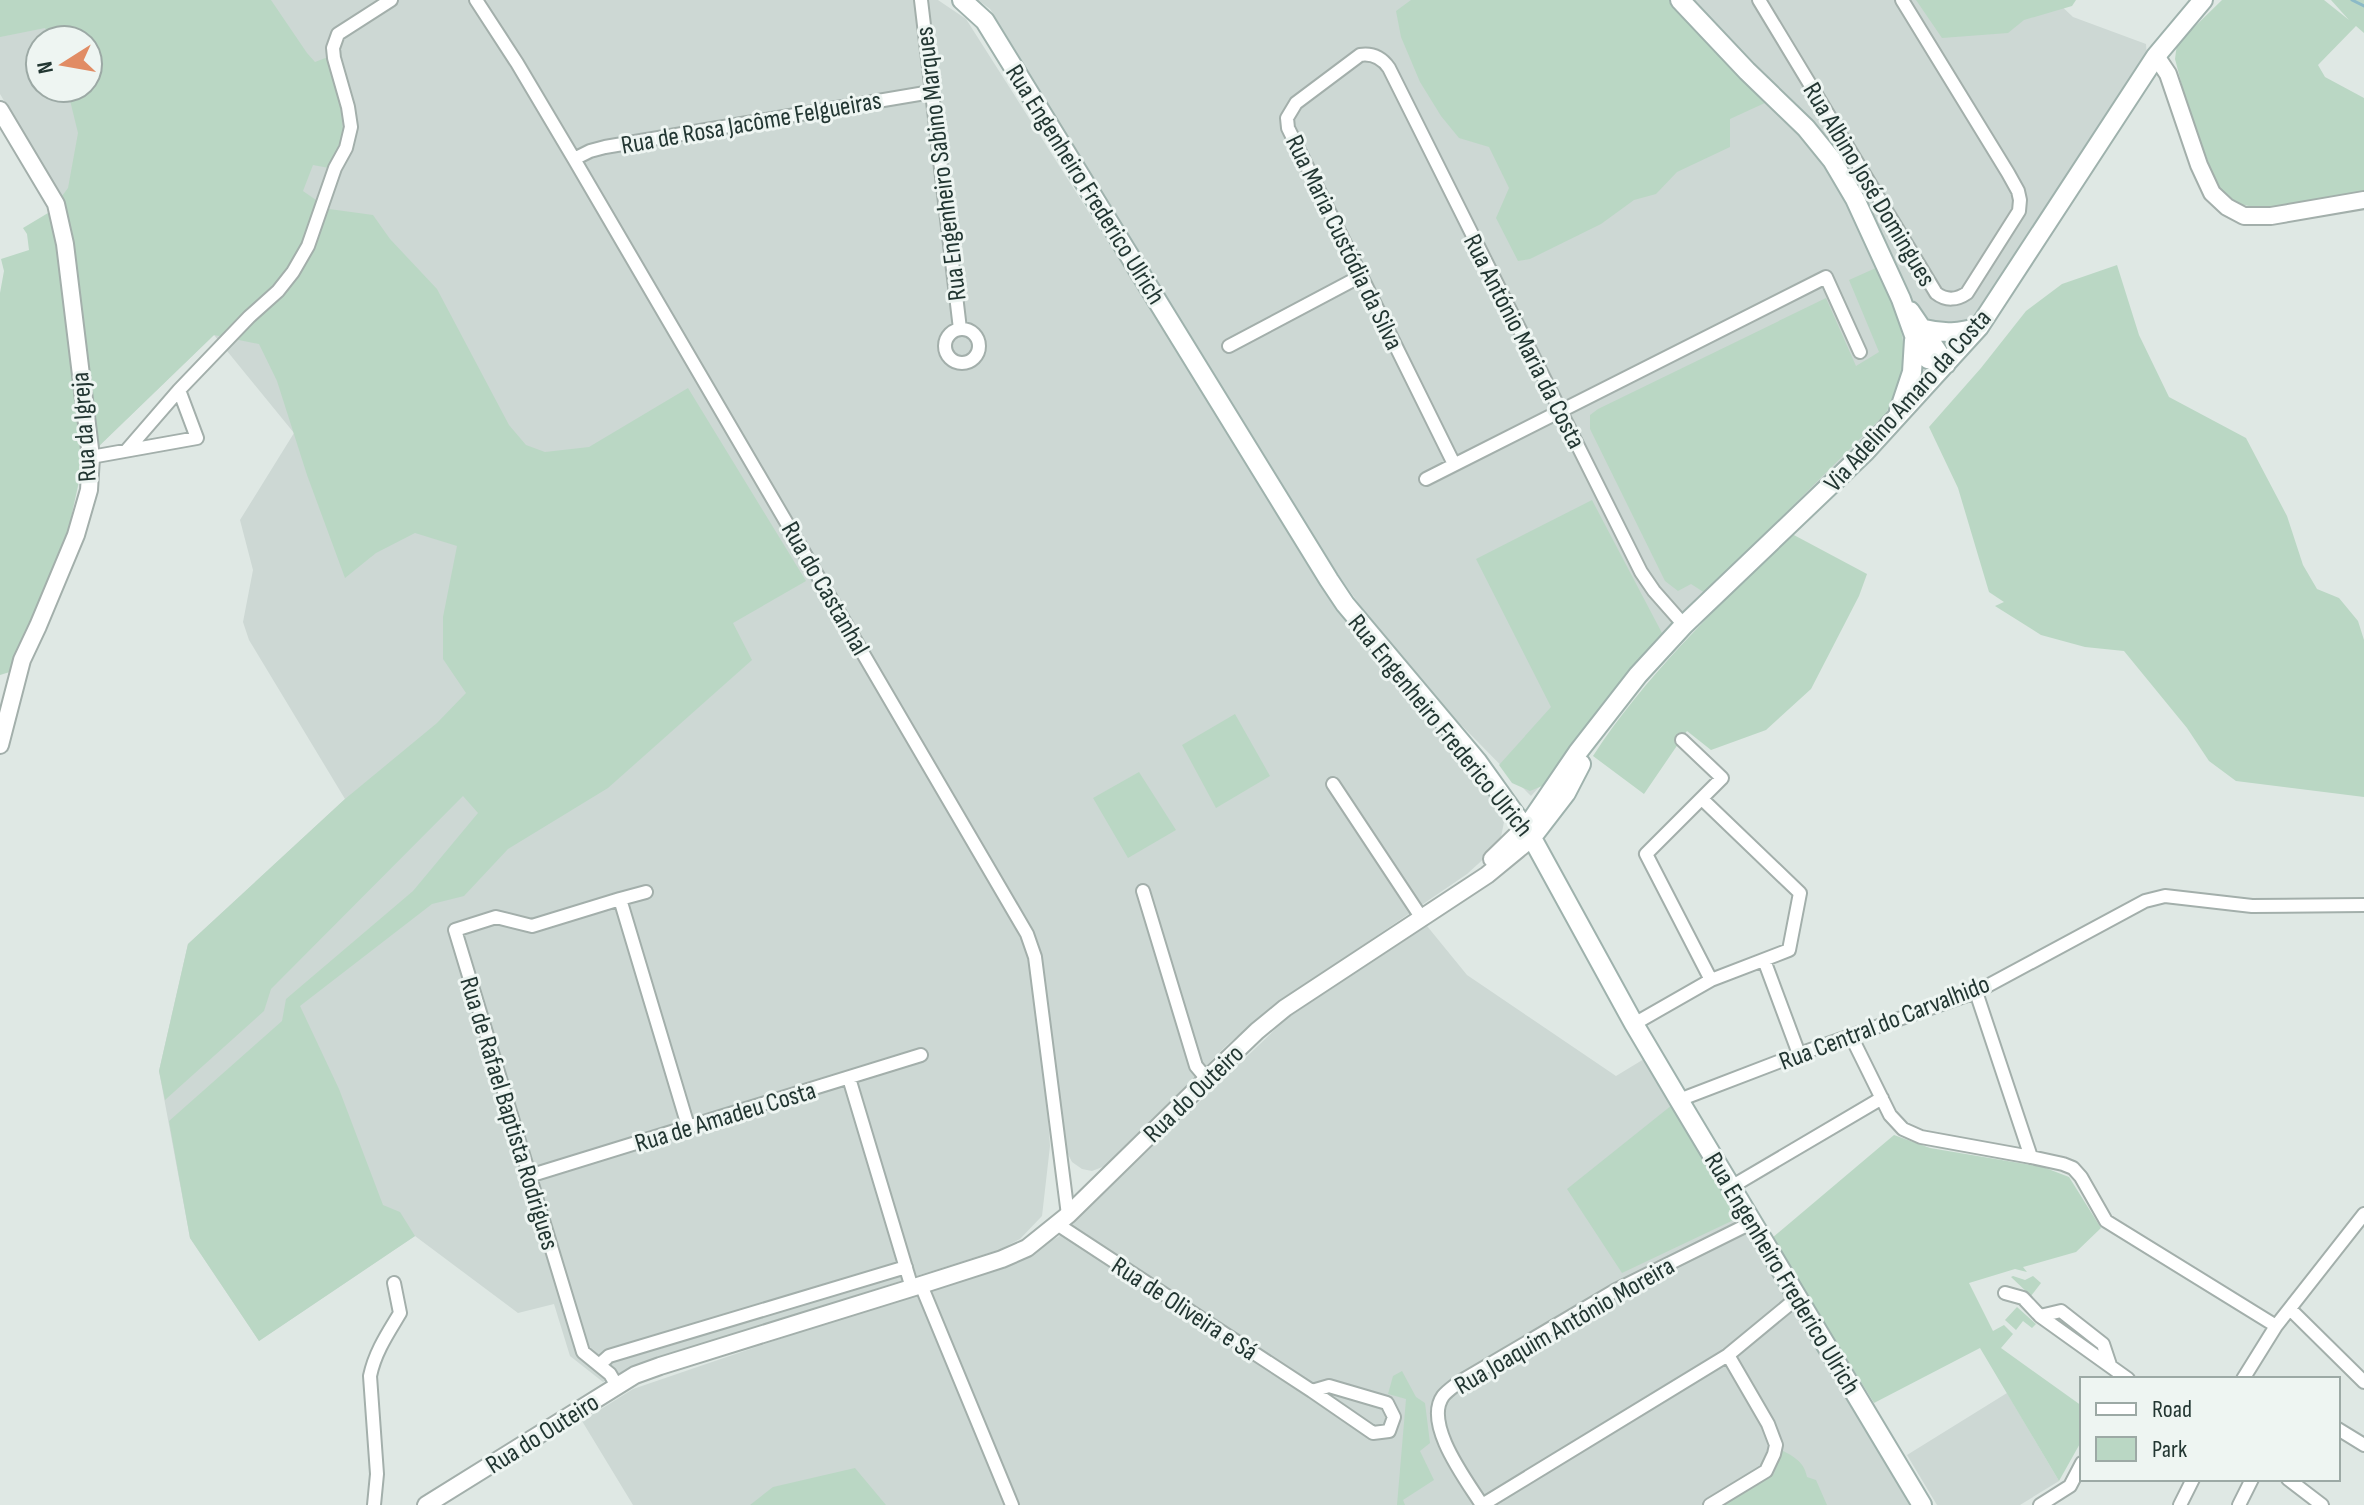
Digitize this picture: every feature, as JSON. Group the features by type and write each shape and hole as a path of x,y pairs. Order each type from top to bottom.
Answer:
{"main road":[{"name":"Rua Engenheiro Frederico Ulrich","path":"962,0 985,21 1345,604 1477,761 1529,832 1634,1024 1922,1505"},
{"path":"1680,0 1717,37"},
{"path":"1693,0 1717,37 1806,128 1832,160 1855,199 1919,334 1920,352 1928,359 1946,364"},
{"name":"Via Adelino Amaro da Costa","path":"1529,832 1531,821 1545,797 1638,675 1684,625 1894,422 1979,327 2156,56 2203,0"},
{"path":"1919,334 1963,332 1979,327"},
{"path":"1894,422 1912,372 1919,334"},
{"name":"Via Adelino Amaro da Costa","path":"1529,832 1566,793 1599,727"},
{"path":"1509,804 1545,797"}],"street":[{"path":"127,450 179,390 278,291 293,272 308,246 335,168 346,148 351,127 334,58 333,48 338,34 391,0"},
{"name":"Rua do Castanhal","path":"476,0 574,159 1027,934 1035,957 1063,1220"},
{"name":"Rua Engenheiro Sabino Marques","path":"921,0 960,329"},
{"name":"Rua Albino José Domingues","path":"1759,0 1936,293 1954,299 1967,293 2019,211 2020,200 2008,173 1902,0"},
{"name":"Rua Maria Custódia da Silva","path":"1373,54 1360,55 1296,103 1287,118 1291,135 1454,464"},
{"name":"Rua António Maria da Costa","path":"1373,54 1389,68 1641,572 1684,625"},
{"path":"2156,56 2168,74 2199,165 2212,193 2227,207 2244,216 2271,216 2364,200"},
{"name":"Rua de Rosa Jacôme Felgueiras","path":"574,159 605,147 931,92"},
{"name":"Rua da Igreja","path":"0,110 56,204 65,244 91,457 89,490 76,535 22,660 0,745"},
{"path":"1229,346 1361,276"},
{"path":"1426,479 1826,277 1860,352"},
{"path":"91,457 197,438 179,390"},
{"path":"1682,740 1722,778 1646,854 1711,980"},
{"path":"1333,784 1421,917"},
{"path":"1634,1024 1711,980 1789,950 1800,893 1702,799"},
{"name":"Rua do Outeiro","path":"426,1505 617,1386 660,1366 1002,1259 1027,1248 1063,1220 1257,1031 1285,1008 1487,875 1529,832"},
{"path":"1143,891 1196,1066 1207,1079"},
{"path":"646,892 620,899 688,1126"},
{"name":"Rua Central do Carvalhido","path":"1679,1100 1976,992 2145,901 2165,896 2252,906 2364,905"},
{"name":"Rua de Rafael Baptista Rodrigues","path":"599,1365 583,1352 455,930 496,917 532,926 620,899"},
{"path":"1764,960 1799,1054"},
{"path":"1976,992 2031,1157"},
{"path":"1851,1036 1890,1115 1903,1129 1921,1137 2073,1168 2106,1221 2276,1326"},
{"name":"Rua de Amadeu Costa","path":"529,1176 921,1055"},
{"path":"849,1078 906,1267 1012,1505"},
{"path":"1731,1187 1882,1098"},
{"path":"2244,1377 2276,1326 2364,1214"},
{"name":"Rua de Oliveira e Sá","path":"1063,1220 1373,1433 1389,1431 1394,1417 1387,1403 1329,1386 1312,1391"},
{"name":"Rua Joaquim António Moreira","path":"1751,1223 1616,1290 1458,1383 1442,1397 1438,1411 1440,1431 1482,1505 1728,1355 1797,1298"},
{"name":"Rua do Outeiro","path":"617,1386 610,1374 599,1365 609,1356 906,1267"},
{"path":"374,1505 377,1474 370,1376 373,1361 400,1313 394,1283"},
{"path":"2005,1293 2023,1298 2040,1316 2061,1311 2103,1344 2110,1365 2124,1377"},
{"path":"2291,1310 2364,1382"},
{"path":"1710,1505 1766,1471 1776,1445 1768,1424 1728,1355"},
{"path":"2340,1430 2364,1445"},
{"path":"2040,1505 2070,1486 2080,1467"},
{"path":"2180,1505 2192,1481"},
{"path":"2239,1505 2251,1481"},
{"path":"2291,1481 2322,1505"}],"shaded area":[{"path":"0,0 938,0 966,19 1335,607 1495,802 1504,822 1501,837 1489,854 1467,874 1274,1006 1228,1044 1105,1166 1092,1171 1072,1162 1067,1152 1037,969 1050,1146 1042,1216 1020,1239 1001,1249 637,1365 603,1382 570,1356 554,1304 518,1313 415,1236 259,1341 190,1238 159,1071 188,944 345,799 249,640 243,622 253,570 240,520 294,433 214,335 98,447 74,253 57,190 0,94"},
{"path":"978,0 2055,0 2073,17 2146,44 2148,74 1990,312 1792,534 1591,729 1531,796 1418,681 1304,526 990,9"},
{"path":"1427,926 1467,975 1616,1076 1644,1059 1914,1505 633,1505 582,1421 633,1389 897,1299 996,1271 1058,1237 1286,1019"},
{"path":"2007,1393 2059,1481 2020,1505 1937,1505 1907,1455"}],"green space":[{"path":"0,0 271,0 315,62 328,57 338,88 344,137 329,168 313,165 303,191 329,209 373,215 390,239 437,289 509,425 526,445 545,452 589,447 688,388 806,581 733,623 752,660 608,788 508,849 464,896 432,904 300,1006 339,1089 383,1205 400,1212 415,1236 259,1341 190,1238 169,1121 282,1021 286,999 413,891 478,813 463,796 271,989 264,1011 165,1100 159,1071 188,944 345,799 437,723 466,693 443,659 443,617 457,546 415,533 376,553 345,578 277,381 259,344 214,335 98,447 74,253 59,200 68,188 78,133 71,104 104,104 104,24 24,24 24,32 0,37"},
{"path":"1411,0 1670,0 1767,102 1730,119 1730,147 1677,172 1656,194 1634,200 1601,224 1530,259 1518,261 1496,218 1509,188 1489,147 1459,138 1441,116 1420,82 1401,37 1396,11"},
{"path":"1916,0 2076,0 2072,6 2024,20 2008,33 1942,38"},
{"path":"2222,0 2324,0 2349,20 2331,0 2364,0 2364,33 2356,26 2318,65 2325,77 2364,98 2364,192 2265,209 2233,203 2218,187 2189,112 2175,59 2177,44"},
{"path":"48,213 55,217 83,463 66,541 13,671 0,675 0,293 4,271 1,259 29,250 23,228"},
{"path":"2117,265 2139,335 2169,397 2246,438 2287,516 2303,565 2317,589 2339,598 2358,621 2364,640 2364,797 2236,781 2209,761 2187,728 2124,651 2085,647 2041,635 1995,606 2004,602 1989,592 1958,488 1929,427 2026,311 2062,284"},
{"path":"1878,267 1894,304 1903,340 1904,359 1895,395 1885,414 1705,593 1691,584 1678,591 1665,581 1590,429 1590,415 1826,298 1856,366 1879,352 1849,280"},
{"path":"1592,500 1662,633 1547,784 1530,791 1512,783 1499,765 1551,707 1476,559"},
{"path":"1792,534 1867,574 1859,596 1811,689 1766,730 1711,750 1687,731 1644,794 1593,756 1661,667"},
{"path":"1235,714 1270,776 1216,808 1182,745"},
{"path":"1139,772 1176,830 1128,858 1093,798"},
{"path":"1672,1105 1740,1217 1622,1273 1567,1189"},
{"path":"1894,1135 1930,1148 2043,1167 2069,1177 2101,1228 2076,1252 2023,1267 2027,1272 2015,1269 1969,1283 1993,1331 2004,1325 2013,1334 2001,1348 2080,1405 2080,1444 2059,1481 1980,1348 1874,1403 1772,1238"},
{"path":"2013,1276 2025,1280 2033,1276 2041,1283 2031,1296"},
{"path":"2017,1307 2036,1324 2032,1328 2023,1321 2016,1330 2005,1320"},
{"path":"1402,1371 1416,1397 1425,1403 1430,1443 1420,1451 1434,1480 1403,1500 1405,1505 1397,1505 1406,1399 1388,1394 1393,1376"},
{"path":"1779,1449 1797,1460 1807,1477 1816,1480 1827,1505 1723,1505 1774,1474"},
{"path":"855,1468 886,1505 750,1505 773,1487"}],"waterway":[{"path":"2352,0 2364,6"}]}
